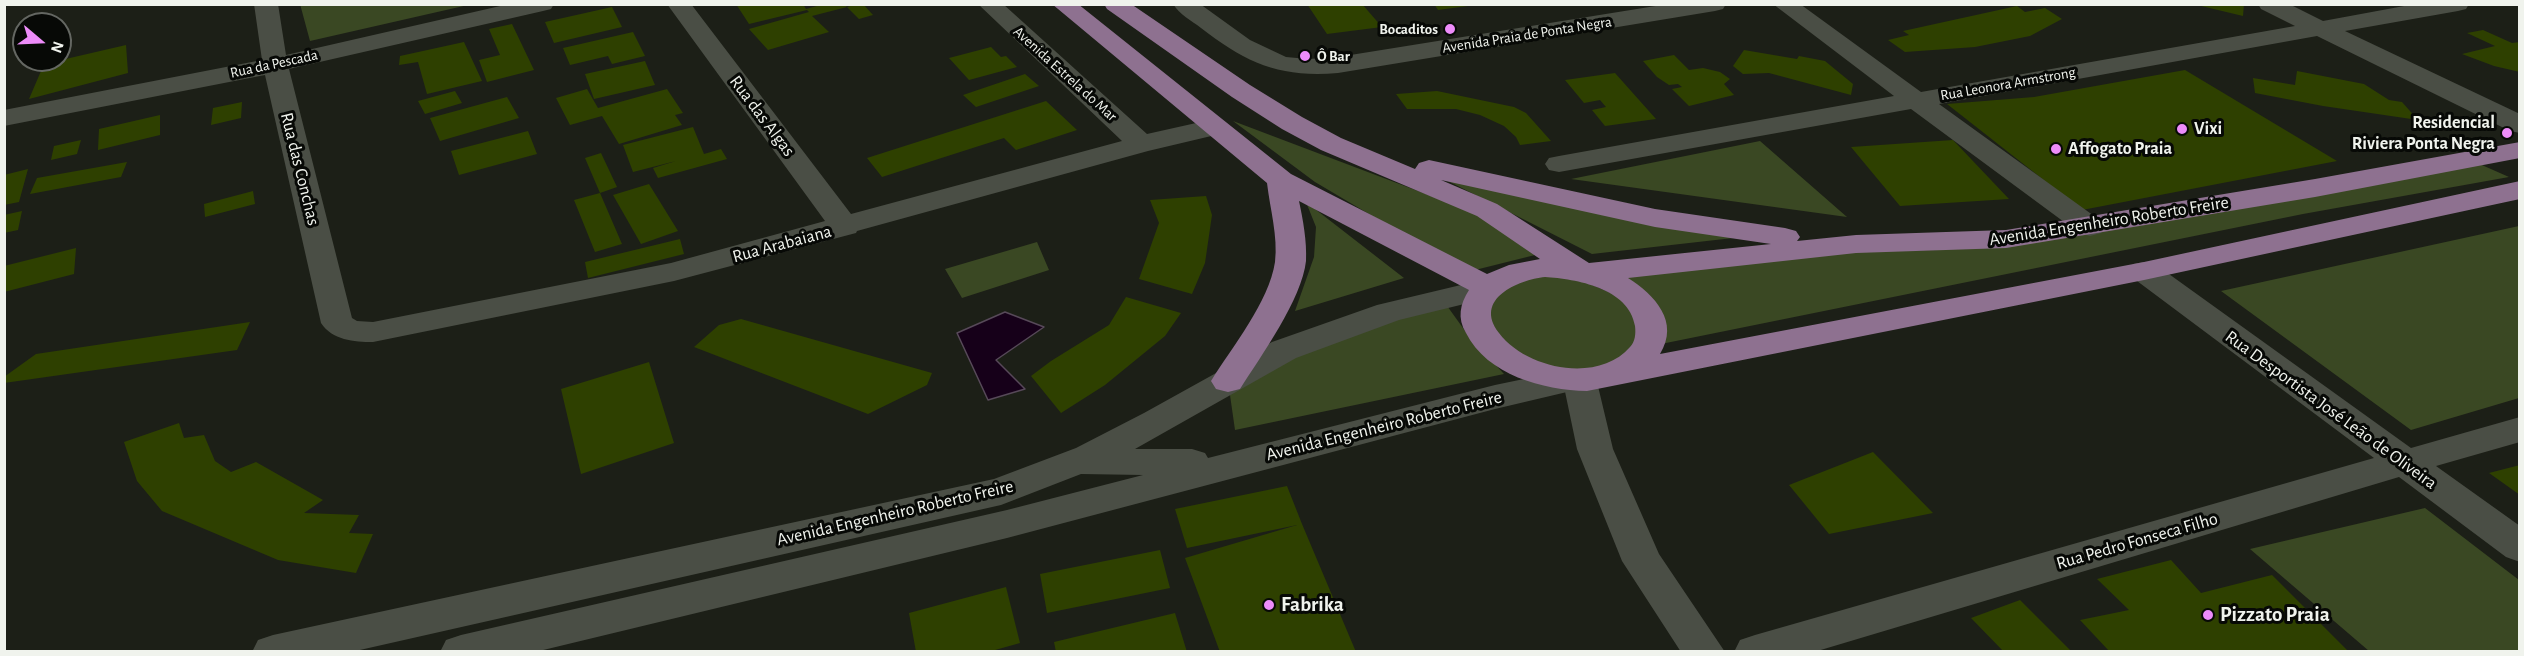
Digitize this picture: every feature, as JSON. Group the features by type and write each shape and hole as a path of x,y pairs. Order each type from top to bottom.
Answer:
{"main road":[{"path":"1063,4 1281,180 1487,288"},
{"path":"1115,4 1240,91 1331,144 1487,210 1584,273 1624,289 1640,303 1650,320 1652,336 1645,351 1637,360 1589,379 1522,367 1505,358 1486,341 1479,329 1476,317 1478,300 1487,288 1506,276 1528,270 1554,268 1584,273"},
{"path":"1331,144 1444,172 1655,218 1736,231 1856,244"},
{"name":"Avenida Engenheiro Roberto Freire","path":"1584,273 1856,244 2006,239 2090,227 2520,150"},
{"path":"1228,381 1269,310 1290,264 1290,242 1281,180"},
{"name":"Avenida Engenheiro Roberto Freire","path":"1589,379 2144,272 2520,190"}],"street":[{"name":"Rua das Conchas","path":"266,4 275,65 337,323 344,329"},
{"name":"Rua da Pescada","path":"4,118 275,65 543,4"},
{"name":"Rua das Algas","path":"678,4 845,227"},
{"name":"Avenida Estrela do Mar","path":"989,4 1142,144"},
{"name":"Avenida Praia de Ponta Negra","path":"1184,4 1260,56 1280,64 1307,68 1338,65 1715,4"},
{"path":"1784,4 2090,227"},
{"path":"2270,4 2520,125"},
{"name":"Rua Leonora Armstrong","path":"1559,164 2458,4"},
{"name":"Rua Arabaiana","path":"344,329 373,332 674,272 1142,144 1214,128"},
{"name":"Rua Desportista José Leão de Oliveira","path":"2144,272 2520,547"},
{"name":"Avenida Engenheiro Roberto Freire","path":"273,651 1001,491 1076,462 1156,422 1284,351 1338,328 1389,312 1487,288"},
{"path":"1589,379 1595,449 1615,501 1642,561 1704,651"},
{"name":"Avenida Engenheiro Roberto Freire","path":"461,651 1007,524 1495,397 1589,379"},
{"name":"Rua Pedro Fonseca Filho","path":"1755,651 2520,429"},
{"path":"1076,462 1167,464 1253,459"}],"green space":[{"path":"300,4 468,4 468,5 310,41"},
{"path":"1233,121 1492,219 1543,253 1467,272 1315,182"},
{"path":"1760,141 1847,217 1571,179"},
{"path":"2475,162 2509,177 2303,214 1661,344 1606,275 1835,251 1939,250"},
{"path":"1446,180 1742,237 1592,254"},
{"path":"1306,202 1404,278 1295,311 1314,257 1316,227"},
{"path":"2519,226 2519,398 2411,430 2221,291"},
{"path":"1037,242 1049,270 962,298 945,269"},
{"path":"1565,273 1629,301 1644,332 1625,360 1578,372 1524,360 1489,331 1488,299 1519,278"},
{"path":"1445,303 1468,335 1504,374 1235,430 1229,388 1345,333"},
{"path":"2425,508 2519,580 2519,651 2369,651 2250,549"}],"shaded area":[{"path":"1005,312 1044,327 996,360 1025,389 988,400 957,333"}],"building":[{"path":"736,4 803,4 806,9 824,4 844,4 847,7 812,16 829,32 768,50 749,29 809,12 807,10 749,24"},
{"path":"863,4 873,15 859,19 847,7"},
{"path":"1307,4 1362,4 1382,27 1327,34"},
{"path":"1434,4 1468,4 1468,6 1438,10"},
{"path":"2244,4 2243,16 2197,5"},
{"path":"2017,6 2025,12 2045,8 2062,19 2030,36 1975,47 1905,52 1888,40 1909,35 1903,31"},
{"path":"612,7 622,27 554,43 545,22"},
{"path":"512,24 534,70 487,82 479,60 500,55 489,29"},
{"path":"2483,30 2512,43 2520,42 2520,72 2494,66 2462,54 2495,46 2467,33"},
{"path":"633,32 645,56 612,64 608,56 570,65 563,48"},
{"path":"464,42 482,81 427,94 418,62 399,65 400,56"},
{"path":"126,45 128,73 29,99 41,72 72,72 72,58"},
{"path":"991,47 1001,57 1006,56 1017,67 969,80 949,58"},
{"path":"1744,50 1825,61 1853,84 1851,95 1769,73 1743,74 1733,66"},
{"path":"1674,55 1689,70 1703,68 1720,72 1730,79 1724,84 1734,95 1689,106 1672,89 1682,87 1678,84 1669,85 1657,77 1643,61"},
{"path":"645,61 655,85 594,99 585,74"},
{"name":"Vixi","path":"2185,70 2337,161 2082,210 1947,104 2034,97"},
{"path":"2297,71 2364,84 2389,100 2402,102 2418,120 2255,93 2253,78 2295,85"},
{"path":"1615,73 1656,119 1605,126 1592,110 1606,107 1600,100 1584,103 1565,80"},
{"path":"1025,74 1039,86 976,107 963,95"},
{"path":"587,89 598,108 667,89 683,113 675,115 682,125 619,144 602,116 570,125 556,98"},
{"path":"455,91 462,103 425,114 418,101"},
{"path":"1437,91 1514,107 1526,113 1551,141 1520,145 1516,137 1504,126 1480,115 1456,109 1407,109 1396,94"},
{"path":"507,97 519,118 440,141 430,118"},
{"path":"1046,101 1077,130 1016,150 1004,138 882,177 867,158"},
{"path":"242,102 241,118 211,125 213,108"},
{"path":"160,115 160,135 98,150 99,129"},
{"path":"693,127 704,154 721,149 727,159 658,178 653,168 676,161 633,172 623,145"},
{"path":"528,131 537,154 459,175 451,151"},
{"path":"81,140 77,154 51,160 54,146"},
{"path":"1953,140 2009,199 1900,206 1851,147"},
{"path":"601,153 617,187 600,193 585,158"},
{"path":"127,162 121,177 30,194 37,178"},
{"path":"28,169 19,202 4,205 4,175"},
{"path":"649,184 678,231 641,244 613,195"},
{"path":"253,191 255,204 205,217 204,204"},
{"path":"600,193 622,244 595,252 574,200"},
{"path":"1206,196 1212,215 1205,263 1192,294 1139,279 1159,223 1150,200"},
{"path":"22,211 18,230 4,233 4,215"},
{"path":"680,239 684,254 588,278 585,262"},
{"path":"76,248 74,274 4,292 4,266"},
{"path":"1126,297 1181,313 1165,336 1105,385 1061,413 1031,376 1109,325"},
{"path":"741,319 932,373 927,385 868,414 694,347 719,325"},
{"path":"250,322 237,350 4,383 4,377 36,354"},
{"path":"649,362 674,443 581,474 561,389"},
{"path":"179,423 184,438 204,435 215,461 231,472 256,462 323,500 304,513 359,515 349,533 373,534 356,573 278,560 162,511 137,481 124,442"},
{"path":"1873,452 1933,513 1829,534 1789,485"},
{"path":"2520,465 2520,495 2489,473"},
{"name":"Fabrika","path":"1287,486 1356,652 1220,652 1185,558 1297,525 1187,548 1175,509"},
{"path":"1160,550 1170,588 1047,613 1040,574"},
{"name":"Pizzato Praia","path":"2171,560 2201,593 2272,575 2349,652 2110,652 2080,620 2129,610 2097,579"},
{"path":"1006,587 1020,643 988,652 916,652 909,613"},
{"path":"2020,600 2072,652 2004,652 1971,618"},
{"path":"1175,613 1187,652 1056,652 1054,642"}],"place":[{"name":"Bocaditos","path":"1450,29"},
{"name":"Ô Bar","path":"1305,56"},
{"name":"Vixi","path":"2182,129"},
{"name":"Residencial Riviera Ponta Negra","path":"2507,133"},
{"name":"Affogato Praia","path":"2056,149"},
{"name":"Fabrika","path":"1269,605"},
{"name":"Pizzato Praia","path":"2208,615"}]}
